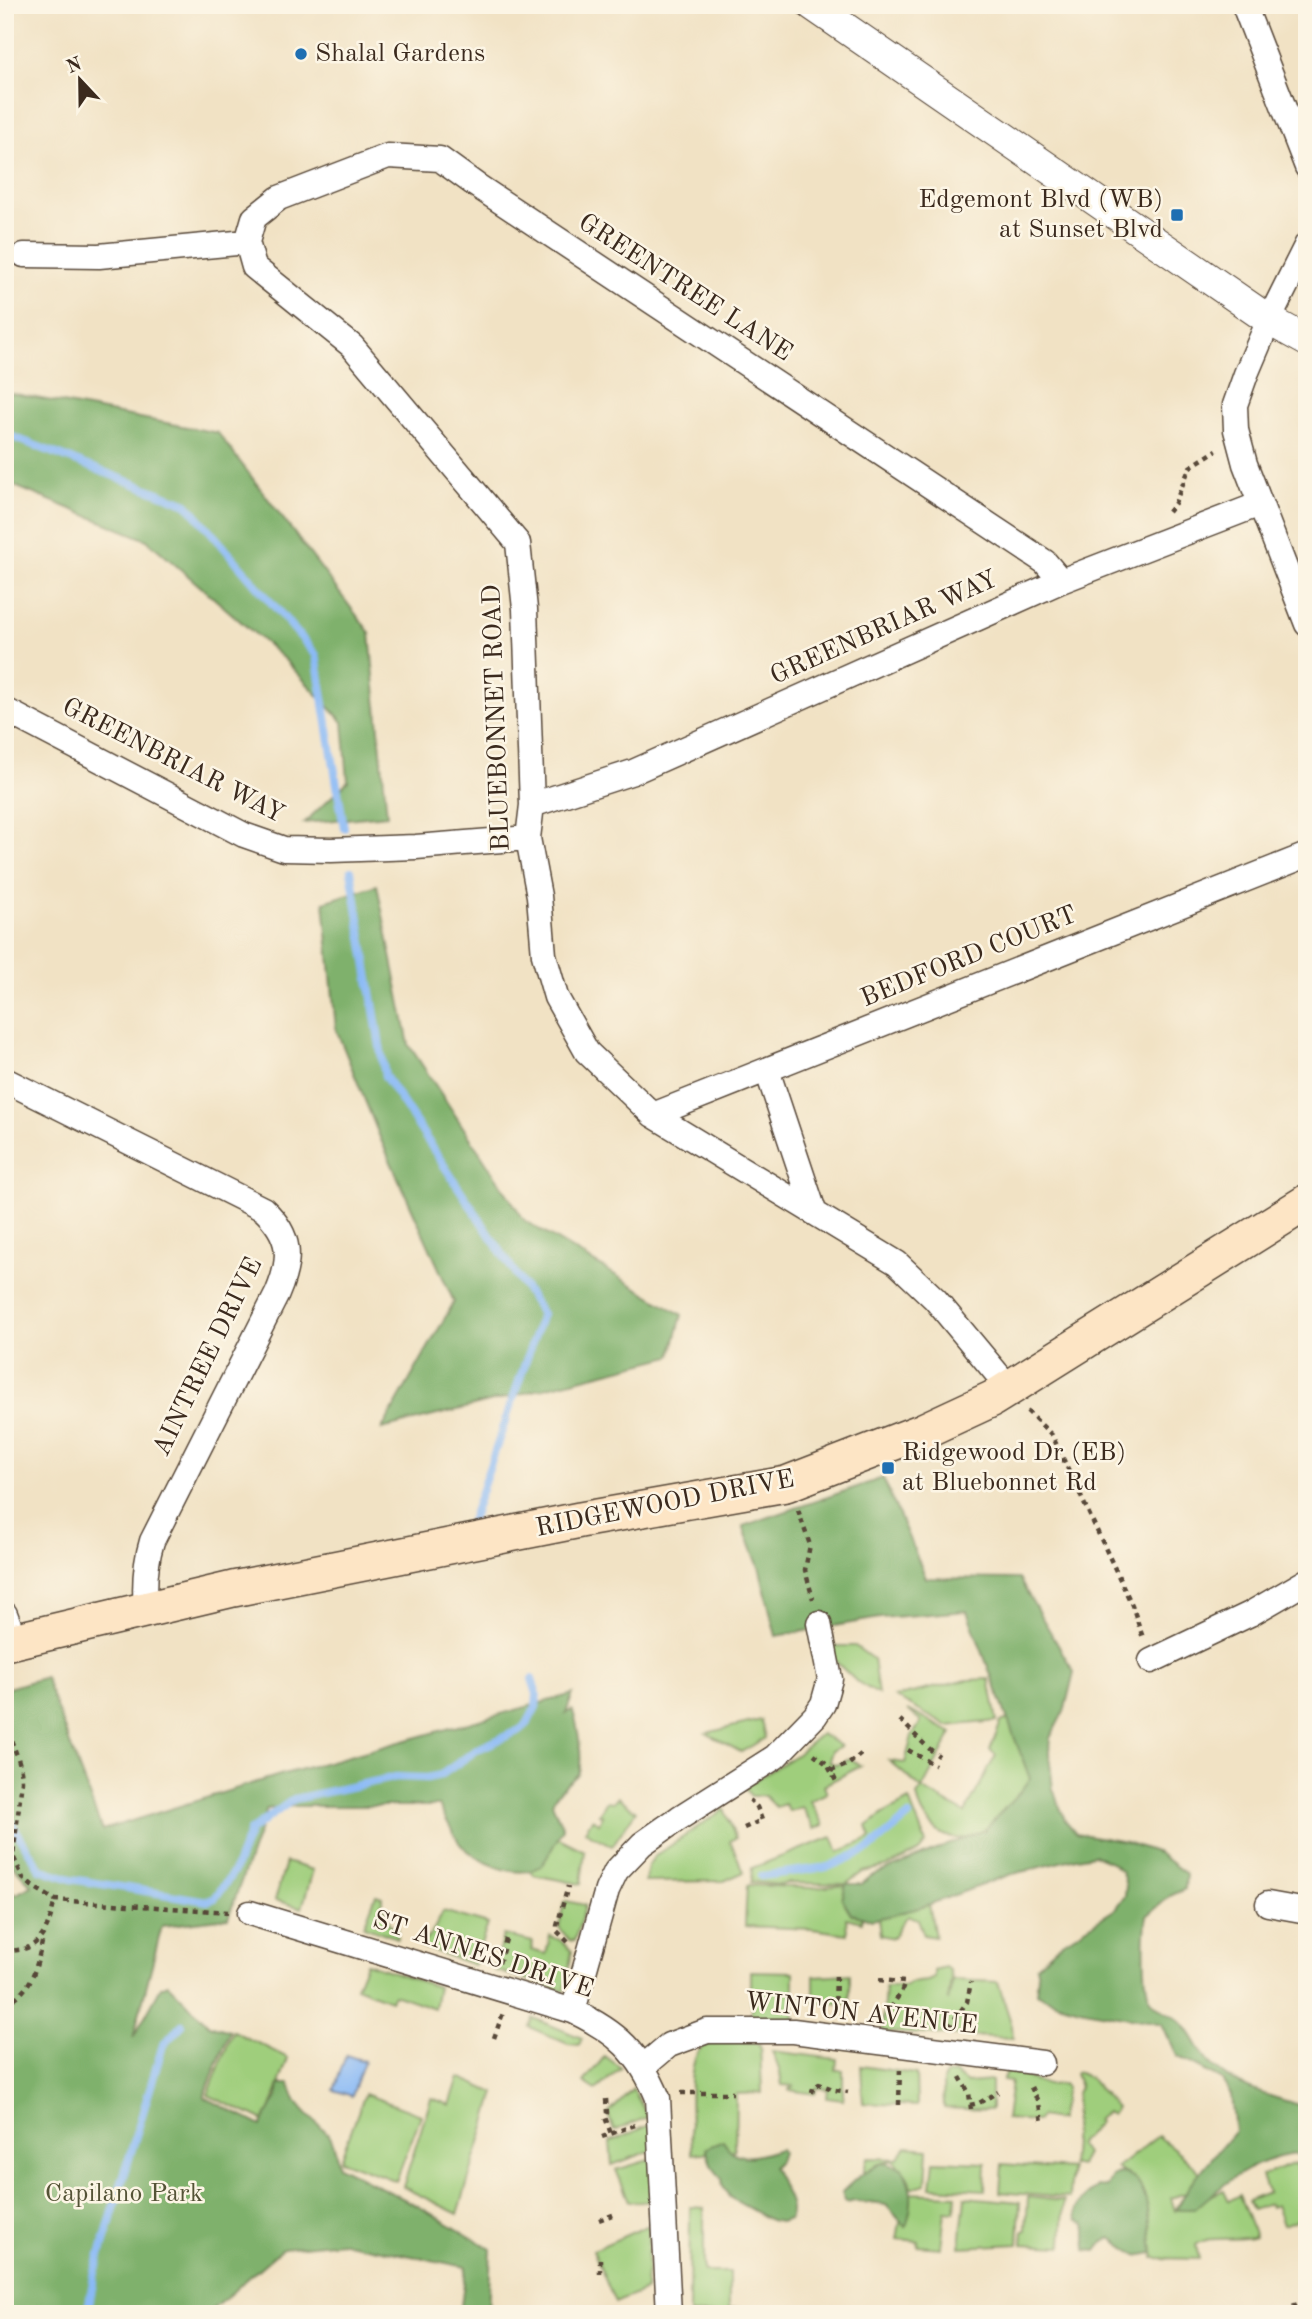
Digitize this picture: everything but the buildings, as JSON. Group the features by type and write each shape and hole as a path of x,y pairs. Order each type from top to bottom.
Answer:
{"main road":[{"name":"RIDGEWOOD DRIVE","path":"9,1632 146,1609 233,1589 580,1520 786,1484 923,1431 992,1399 1307,1202"}],"street":[{"path":"812,5 1269,320 1307,341"},
{"path":"1244,5 1307,167"},
{"name":"GREENTREE LANE","path":"247,242 254,218 279,198 388,156 440,159 487,193 1045,562 1061,581"},
{"path":"24,255 99,256 247,242"},
{"name":"BLUEBONNET ROAD","path":"247,242 254,267 352,346 518,543 525,609 532,805 528,838 539,896 544,955 556,996 587,1052 653,1115 897,1263 935,1299 1009,1388"},
{"path":"1307,244 1269,320 1245,374 1235,405 1236,430 1245,464 1307,624"},
{"name":"GREENBRIAR WAY","path":"532,805 633,772 1061,581 1260,504"},
{"name":"GREENBRIAR WAY","path":"5,710 244,835 284,849 416,847 528,838"},
{"name":"BEDFORD COURT","path":"653,1115 1307,855"},
{"path":"767,1070 814,1211"},
{"name":"AINTREE DRIVE","path":"5,1080 263,1209 273,1218 283,1236 287,1252 287,1270 152,1541 144,1590 146,1609"},
{"path":"1151,1661 1250,1614 1307,1581"},
{"path":"573,2011 607,1890 624,1860 679,1818 775,1757 819,1712 829,1686 829,1670 819,1623"},
{"path":"1268,1905 1307,1911"},
{"name":"ST ANNES DRIVE","path":"250,1913 573,2011 609,2030 627,2047 648,2074 657,2105 669,2314"},
{"name":"WINTON AVENUE","path":"643,2067 669,2045 707,2031 793,2031 1037,2062"}],"path":[{"path":"1163,519 1175,503 1190,467 1219,448"},
{"path":"1009,1388 1022,1406 1052,1435 1132,1605 1151,1661"},
{"path":"786,1484 810,1545 805,1570 819,1623"},
{"path":"5,1701 6,1723 22,1769 13,1856 23,1878 32,1886 55,1900 250,1913"},
{"path":"900,1720 915,1732 927,1748 939,1756"},
{"path":"799,1734 808,1750 821,1758 836,1781"},
{"path":"908,1750 935,1765"},
{"path":"831,1771 849,1764 861,1754"},
{"path":"744,1828 762,1820"},
{"path":"568,1886 557,1931 570,1944 590,1951"},
{"path":"5,2003 25,1991 33,1979 55,1900"},
{"path":"5,1954 26,1948 44,1937"},
{"path":"835,2036 836,1973"},
{"path":"878,1980 904,1982 904,1988 889,2014 899,2105"},
{"path":"942,2050 943,2035 967,2002 971,1982"},
{"path":"1037,2062 1031,2084 1039,2104 1042,2122"},
{"path":"812,2093 813,2088 819,2084 848,2092"},
{"path":"971,2105 998,2092"},
{"path":"602,2137 657,2105 733,2093"},
{"path":"606,2099 605,2117 611,2134"},
{"path":"599,2220 615,2214"},
{"path":"600,2259 600,2274"},
{"path":"1294,2303 1296,2308 1307,2308"}],"green space":[{"path":"5,392 218,433 370,633 387,815 304,823 348,781 343,722 285,660 147,540 5,482"},
{"path":"377,885 409,1045 525,1221 682,1315 671,1356 382,1429 454,1302 381,1140 336,1029 324,902"},
{"path":"883,1478 926,1578 1019,1579 1074,1672 1065,1709 1050,1738 1049,1754 1053,1789 1065,1820 1076,1833 1126,1842 1158,1853 1186,1874 1185,1889 1170,1896 1147,1916 1145,1960 1147,1985 1152,2001 1182,2023 1210,2063 1232,2080 1307,2108 1307,2154 1260,2163 1219,2188 1195,2209 1176,2209 1195,2178 1235,2131 1231,2095 1222,2080 1177,2056 1162,2024 1082,2009 1036,1993 1036,1966 1063,1942 1114,1910 1125,1895 1126,1886 1122,1872 1111,1862 1094,1855 1076,1858 1009,1875 922,1907 889,1916 871,1920 851,1914 842,1899 846,1884 862,1884 871,1876 985,1830 1030,1779 967,1611 880,1618 776,1636 760,1570 743,1526"},
{"path":"834,1646 855,1646 873,1659 878,1694 856,1681 833,1659"},
{"name":"Capilano Park","path":"45,1677 102,1830 280,1775 573,1694 566,1713 572,1710 576,1723 579,1770 552,1803 563,1829 541,1866 521,1872 487,1863 460,1844 439,1806 295,1806 267,1809 228,1918 162,1926 133,2038 161,1987 168,1984 209,2025 230,2031 204,2097 261,2126 277,2097 279,2084 289,2084 299,2105 329,2135 338,2166 418,2206 491,2249 488,2314 460,2314 466,2267 342,2242 283,2248 207,2314 5,2314 5,1888 16,1894 32,1886 5,1857 5,1689"},
{"path":"989,1679 997,1721 947,1726 895,1697 967,1680"},
{"path":"908,1710 952,1733 922,1789 889,1761 905,1763 912,1736 921,1722"},
{"path":"1022,1713 1038,1785 988,1828 959,1838 945,1836 932,1826 919,1804 917,1796 922,1789 965,1813 996,1755 990,1750 1001,1722"},
{"path":"761,1720 765,1738 741,1752 706,1733"},
{"path":"821,1734 841,1746 832,1751 829,1761 837,1764 850,1758 861,1766 824,1785 827,1793 810,1801 823,1825 814,1829 802,1807 789,1811 785,1804 776,1807 765,1796 751,1796 744,1787 796,1755"},
{"path":"618,1797 636,1811 612,1846 585,1831 592,1819 599,1823 603,1815 599,1814 607,1801 613,1802"},
{"path":"909,1800 926,1843 919,1852 888,1866 863,1872 846,1884 781,1885 751,1882 752,1868 832,1837 839,1852 871,1838 867,1826"},
{"path":"724,1809 736,1838 730,1841 744,1872 724,1881 645,1882 648,1866 654,1857"},
{"path":"549,1833 585,1851 581,1884 534,1875 530,1870"},
{"path":"286,1862 313,1870 302,1908 275,1900"},
{"path":"862,1884 862,1922 846,1918 847,1934 812,1929 745,1926 747,1885 812,1888"},
{"path":"376,1895 382,1897 382,1907 388,1913 390,1926 398,1927 397,1938 364,1926"},
{"path":"566,1901 585,1905 574,1941 569,1940 559,1927"},
{"path":"929,1904 935,1937 924,1935 918,1919 909,1916 892,1938 880,1935 878,1918"},
{"path":"443,1911 488,1924 474,1965 420,1946 432,1933"},
{"path":"503,1935 533,1942 531,1950 546,1954 550,1936 560,1940 572,1951 565,1991 494,1970"},
{"path":"366,1963 438,1987 434,2008 394,1994 390,2000 356,1987"},
{"path":"945,1967 951,1978 948,2001 953,1980 998,1982 1012,2026 1013,2038 882,2032 885,1987 928,1981 934,1978 934,1970"},
{"path":"751,1971 794,1972 794,2021 751,2021"},
{"path":"850,1974 850,2004 814,2002 814,1976"},
{"path":"533,2018 582,2038 579,2045 568,2044 529,2027"},
{"path":"233,2031 288,2058 266,2122 208,2095"},
{"path":"741,2041 760,2044 762,2093 736,2094 735,2150 692,2154 691,2080 697,2054 703,2047 711,2044"},
{"path":"772,2051 837,2059 836,2070 843,2070 843,2100 827,2098 828,2089 817,2088 815,2094 789,2090 795,2086 782,2085"},
{"path":"605,2056 621,2068 596,2090 584,2082"},
{"path":"861,2066 916,2074 917,2106 863,2103"},
{"path":"1008,2070 1047,2085 1063,2084 1066,2088 1059,2120 1040,2117 1038,2121 1006,2119 1011,2081 1003,2080"},
{"path":"1077,2072 1090,2078 1116,2108 1111,2115 1106,2112 1097,2120 1099,2122 1078,2144 1086,2154 1080,2166 1071,2166 1077,2093 1080,2087 1075,2074"},
{"path":"954,2073 967,2083 991,2081 991,2110 944,2108 943,2081 946,2075"},
{"path":"459,2077 495,2093 458,2214 403,2187 431,2098 450,2105"},
{"path":"633,2089 648,2117 614,2131 608,2114"},
{"path":"365,2094 421,2115 396,2181 340,2160"},
{"path":"652,2124 653,2150 612,2165 610,2142"},
{"path":"1158,2136 1212,2184 1171,2198 1175,2211 1224,2190 1229,2201 1239,2195 1255,2236 1202,2241 1196,2245 1199,2259 1154,2258 1144,2194 1135,2181 1117,2168"},
{"path":"723,2141 735,2154 748,2157 780,2149 782,2152 779,2161 773,2167 789,2200 789,2219 780,2222 770,2220 729,2197 722,2179 711,2165 706,2148"},
{"path":"906,2147 928,2149 926,2184 911,2188 907,2176 892,2160 876,2165 863,2174 867,2158 897,2159"},
{"path":"655,2158 653,2202 629,2201 616,2170"},
{"path":"934,2161 986,2163 985,2190 931,2187"},
{"path":"883,2163 902,2168 909,2183 911,2204 906,2227 886,2205 854,2201 847,2203 844,2199 842,2192 851,2183 866,2171"},
{"path":"1295,2163 1307,2194 1307,2216 1283,2225 1276,2205 1271,2207 1269,2204 1252,2210 1248,2201 1268,2193 1262,2176"},
{"path":"1002,2164 1071,2169 1069,2198 1000,2192"},
{"path":"1120,2173 1130,2176 1143,2192 1153,2253 1137,2256 1111,2238 1104,2241 1097,2251 1086,2250 1086,2224 1077,2219 1077,2208 1097,2186 1107,2187 1112,2177"},
{"path":"905,2193 956,2195 955,2212 945,2211 941,2248 918,2246 919,2241 897,2239"},
{"path":"965,2197 1020,2202 1018,2244 960,2247"},
{"path":"1028,2197 1064,2201 1062,2246 1022,2244 1023,2231 1026,2230"},
{"path":"690,2207 704,2208 704,2272 729,2272 729,2308 750,2309 747,2314 689,2314"},
{"path":"649,2225 646,2290 615,2303 593,2250"}],"water":[{"path":"346,2055 364,2061 352,2096 334,2090"}],"waterway":[{"path":"5,434 187,504 316,655 344,828"},
{"path":"351,871 385,1076 542,1314 469,1527 472,1531"},
{"path":"12,1824 40,1869 71,1879 207,1901 215,1898 234,1871 250,1831 294,1799 396,1777 427,1778 441,1775 478,1749 520,1730 527,1724 536,1707 537,1694 532,1679"},
{"path":"761,1876 828,1867 869,1849 909,1816"},
{"path":"87,2314 95,2272 163,2045 182,2025"}],"place":[{"name":"Shalal Gardens","path":"301,54"},
{"name":"Edgemont Blvd (WB) at Sunset Blvd","path":"1177,215"},
{"name":"Ridgewood Dr (EB) at Bluebonnet Rd","path":"888,1468"}]}
